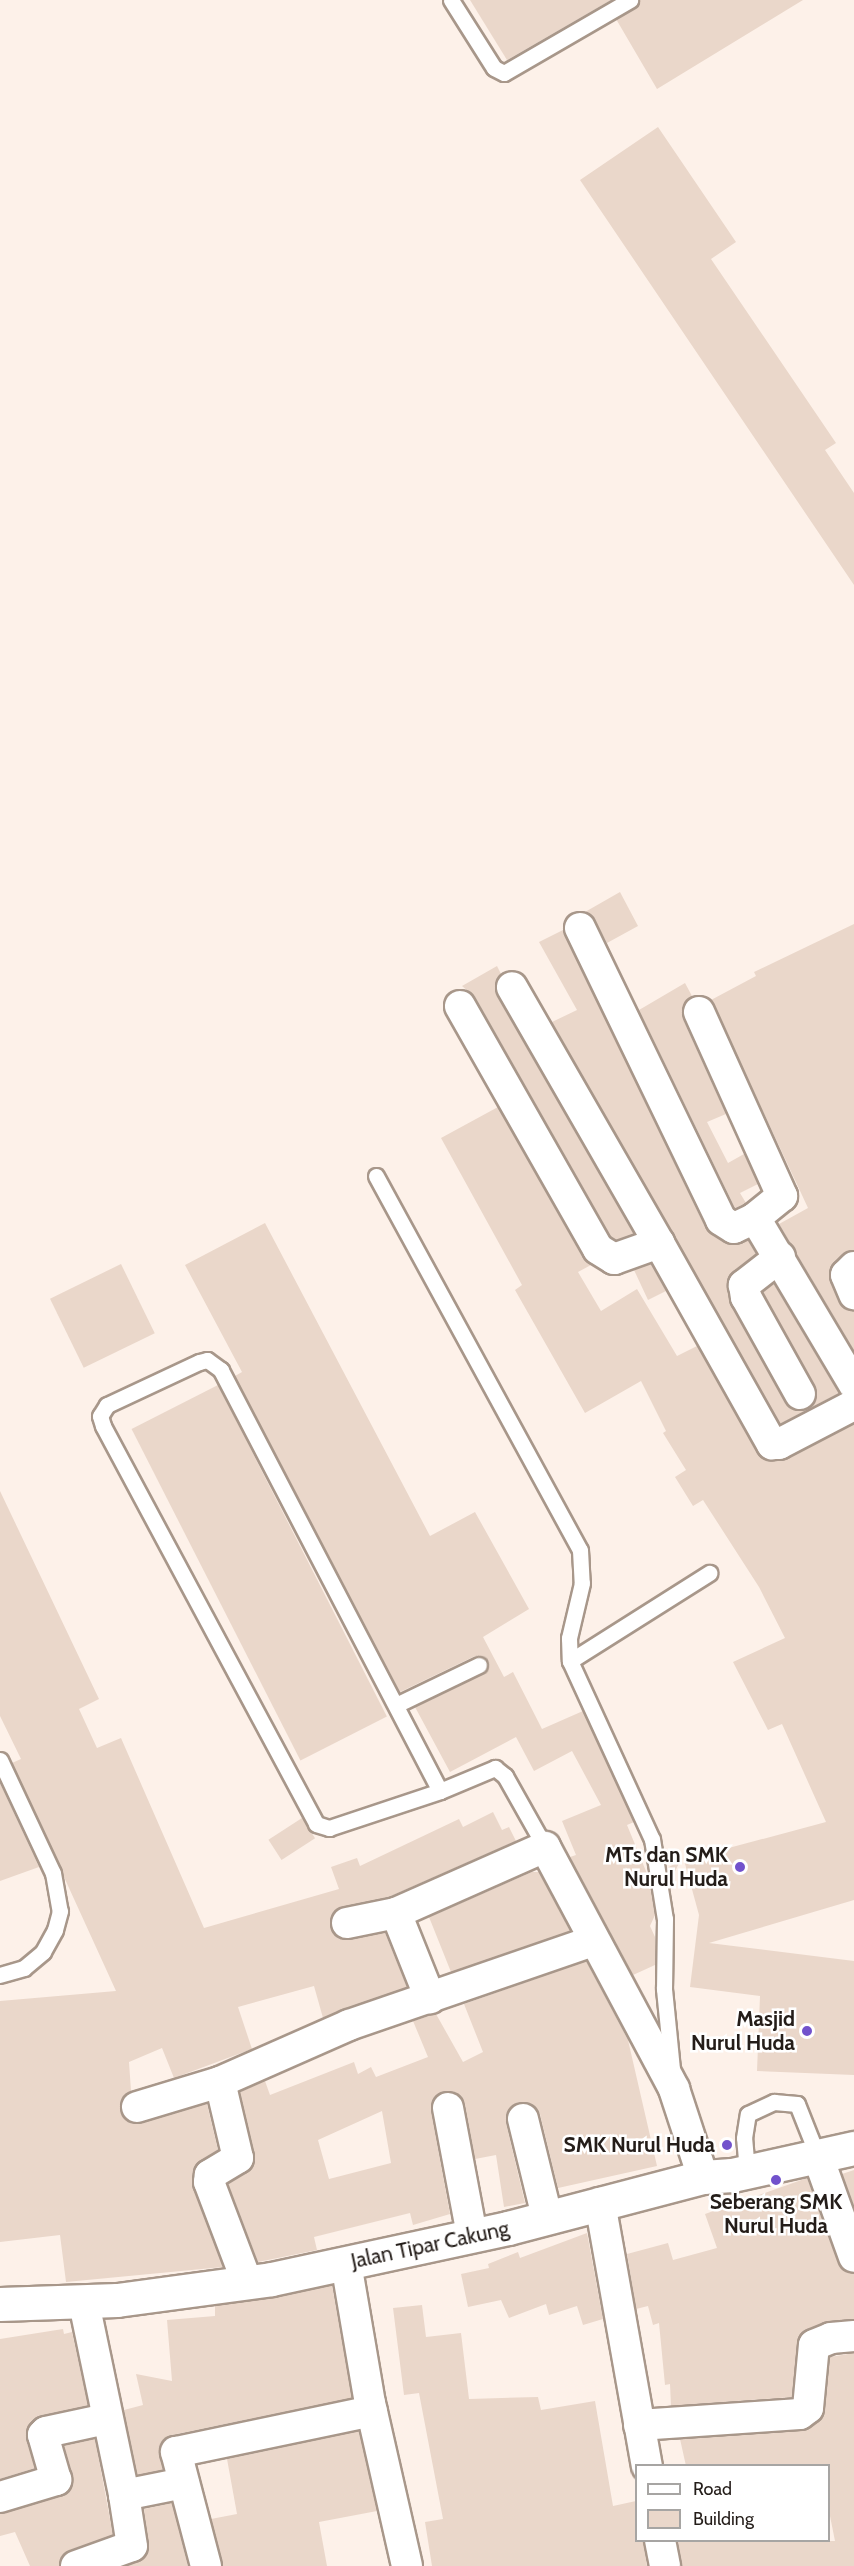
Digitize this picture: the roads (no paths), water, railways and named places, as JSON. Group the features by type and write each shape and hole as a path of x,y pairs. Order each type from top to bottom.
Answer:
{"street":[{"path":"580,928 725,1225 734,1228 755,1218 782,1196 699,1012"},
{"path":"512,987 772,1444 779,1444 853,1402 780,1257 755,1218"},
{"path":"460,1006 598,1250 614,1259 659,1244"},
{"path":"780,1257 744,1285 746,1297 800,1394"},
{"path":"854,1267 846,1275 854,1294"},
{"path":"347,1923 396,1913 545,1847 593,1941 674,2089 703,2177"},
{"path":"396,1913 430,1998"},
{"path":"137,2107 220,2082 349,2025 593,1941"},
{"path":"220,2082 238,2158 210,2175 209,2182 247,2282"},
{"path":"448,2108 472,2235"},
{"path":"523,2119 547,2217"},
{"name":"Jalan Tipar Cakung","path":"0,2304 84,2303 247,2282 472,2235 703,2177 747,2171 854,2148"},
{"path":"818,2157 854,2257"},
{"path":"600,2202 647,2464"},
{"path":"346,2263 372,2411 407,2566"},
{"path":"76,2566 132,2546 124,2495 106,2419 84,2303"},
{"path":"639,2425 800,2414 808,2408 814,2345 831,2338 854,2336"},
{"path":"206,2566 176,2451 372,2411"},
{"path":"0,2497 56,2480 43,2435 45,2432 106,2419"},
{"path":"124,2495 184,2483"},
{"path":"660,2542 664,2566"}],"lane":[{"path":"451,0 494,68 504,73 630,0"},
{"path":"376,1176 580,1550 582,1583 569,1638 570,1661 652,1839 665,1919 664,1989 674,2089"},
{"path":"440,1791 221,1370 207,1360 199,1362 107,1405 100,1416 103,1426 316,1824 329,1828 440,1791 495,1768 500,1770 545,1847"},
{"path":"570,1661 709,1573"},
{"path":"396,1705 479,1665"},
{"path":"0,1760 53,1873 60,1911 56,1930 42,1952 24,1968 0,1975"},
{"path":"747,2171 744,2138 748,2114 774,2102 797,2104 818,2157"}],"place":[{"name":"MTs dan SMK Nurul Huda","path":"740,1867"},
{"name":"Masjid Nurul Huda","path":"807,2031"},
{"name":"SMK Nurul Huda","path":"727,2145"},
{"name":"Seberang SMK Nurul Huda","path":"776,2180"}]}
